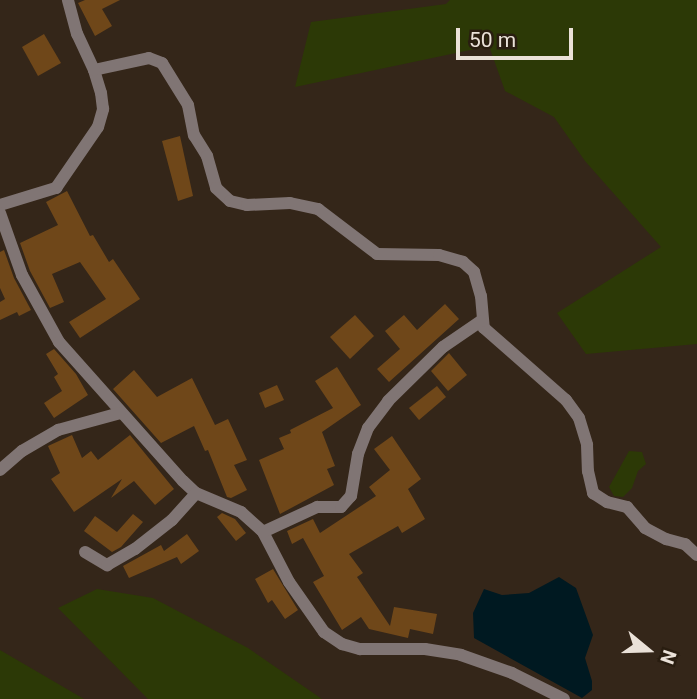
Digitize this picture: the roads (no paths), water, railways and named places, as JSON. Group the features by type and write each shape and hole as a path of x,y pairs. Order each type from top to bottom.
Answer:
{"street":[{"path":"0,205 56,188 98,127 103,109 94,70 77,34 68,0"},
{"path":"94,70 149,58 162,63 188,105 194,135 207,156 216,188 230,201 247,205 290,203 318,209 377,254 439,255 463,262 474,272 481,296 481,321 484,328 566,400 579,418 587,445 593,493 607,502 627,507 645,528 666,539 685,544 697,555"},
{"path":"0,214 22,275 59,342 160,460 196,493 240,512 263,532 289,582 324,632 342,644 360,649 425,649 461,655 512,673 564,699"},
{"path":"263,532 317,507 341,507 351,496 358,454 368,428 388,401 443,346 481,321"},
{"path":"0,470 22,451 58,430 120,413"},
{"path":"85,552 107,565 135,549 172,520 196,493"}],"water":[{"path":"559,577 576,588 593,635 585,658 592,690 582,698 474,638 473,613 484,589 502,595 529,593"}]}
